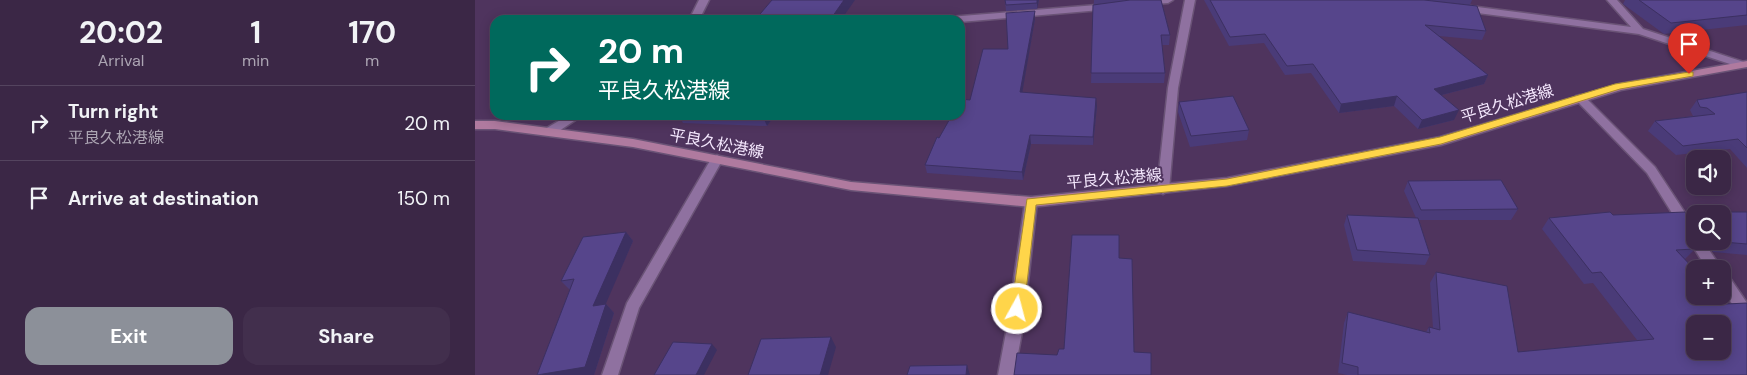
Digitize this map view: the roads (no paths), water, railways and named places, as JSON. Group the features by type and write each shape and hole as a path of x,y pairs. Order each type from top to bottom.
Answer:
{"main road":[{"name":"平良久松港線","path":"475,126 495,125 633,143 851,186 1031,202 1227,182 1441,141 1619,86 1745,65"}],"street":[{"path":"696,15 704,0"},
{"path":"965,19 1168,0"},
{"path":"1163,190 1173,88 1190,0"},
{"path":"1612,0 1640,32"},
{"path":"1452,7 1640,32 1745,65"},
{"path":"1580,98 1651,170 1686,224"},
{"path":"549,132 569,120"},
{"path":"610,375 632,307 717,160"},
{"path":"1006,375 1015,327 1031,202"},
{"path":"1731,291 1747,315"}]}
